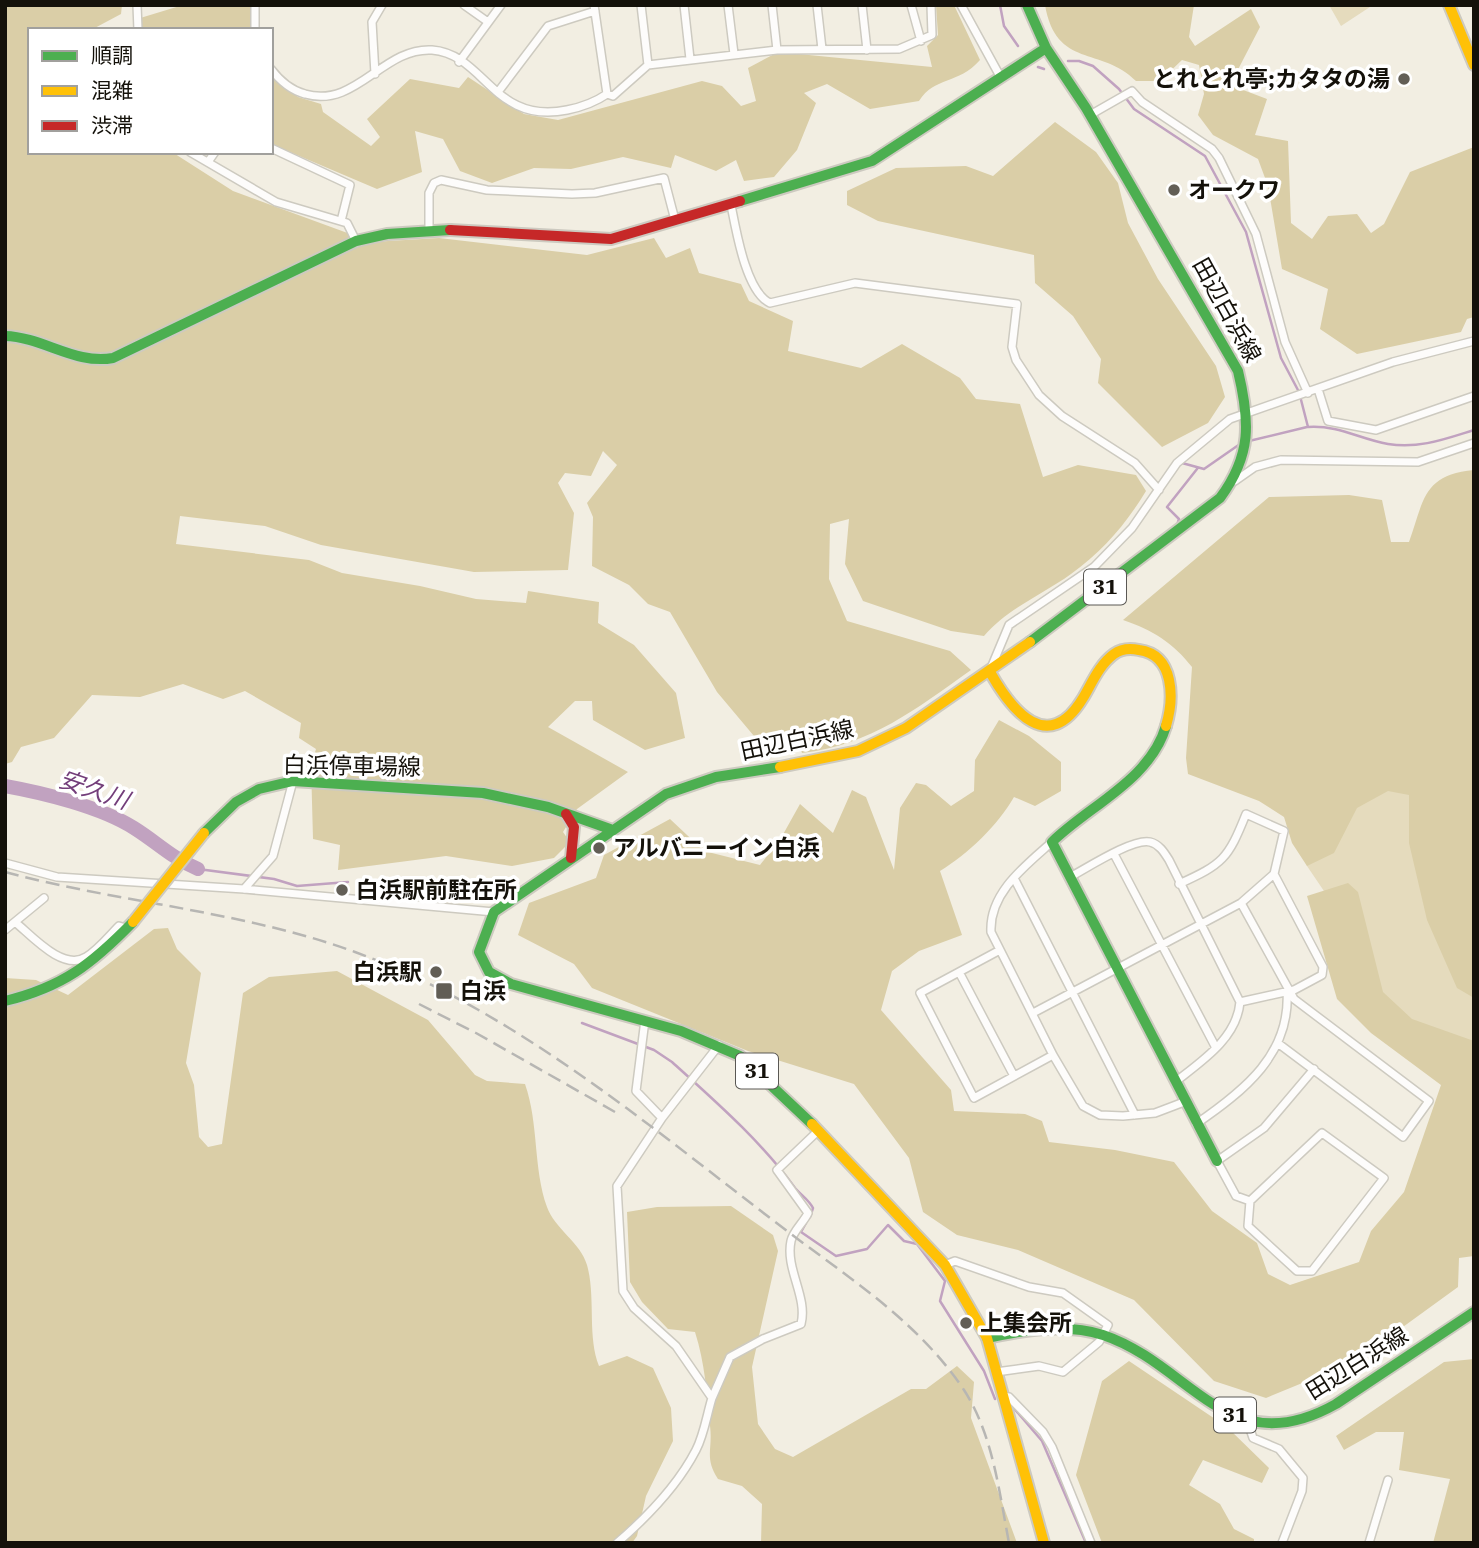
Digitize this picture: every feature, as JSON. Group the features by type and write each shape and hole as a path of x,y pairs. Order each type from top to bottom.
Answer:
{"main road":[{"name":"田辺白浜線","path":"494,912 610,829 666,794 697,783 809,763 858,751 906,728 990,672 1164,543 1215,502 1231,483 1246,439 1248,411 1238,371 1227,347 1090,116 1046,48 1027,5"},
{"path":"1449,5 1474,65"},
{"path":"5,336 31,339 60,352 93,360 107,359 131,352 176,326 356,241 385,233 429,231 567,241 611,239 872,161 1046,48"},
{"path":"990,672 1017,712 1039,726 1067,720 1102,666 1125,649 1146,650 1156,656 1165,668 1171,702 1163,740 1154,756 1143,769 1081,813 1052,842 1184,1102 1217,1161"},
{"name":"白浜停車場線","path":"5,1001 42,990 85,970 130,925 204,833 236,802 260,789 293,781 471,792 519,799 610,829"},
{"path":"566,814 574,827 571,858"},
{"name":"31","path":"494,912 479,953 482,964 498,978 534,991 645,1020 719,1045 740,1056 819,1130 945,1265 987,1338 1044,1543"},
{"name":"田辺白浜線","path":"987,1338 1044,1328 1076,1329 1104,1335 1127,1344 1220,1408 1263,1425 1284,1425 1318,1414 1474,1312"}],"street":[{"path":"137,5 138,28"},
{"path":"255,28 256,5"},
{"path":"374,74 372,22 382,5"},
{"path":"464,5 488,22"},
{"path":"459,62 501,5"},
{"path":"641,5 648,65"},
{"path":"684,5 690,59"},
{"path":"728,5 734,54"},
{"path":"772,5 777,50"},
{"path":"817,5 822,49"},
{"path":"862,5 867,50"},
{"path":"911,5 921,41"},
{"path":"607,94 613,96 648,65 777,50 900,49 932,34 931,5"},
{"path":"961,5 1001,78"},
{"path":"498,92 548,26 594,8 607,94"},
{"path":"273,71 285,85 296,91 328,98 417,51 443,52 526,111 546,114 592,104 607,94"},
{"path":"1090,116 1129,91 1216,152 1256,234 1285,342 1306,393"},
{"path":"273,149 350,185 341,221"},
{"path":"194,154 276,202 341,221 352,229 356,241"},
{"path":"208,162 214,154"},
{"path":"429,231 429,193 434,183 441,180 487,190 572,194 664,178 675,220"},
{"path":"731,205 738,243 755,289 761,299 770,303 855,283 1017,304 1012,346 1016,360 1040,395 1062,416 1135,463 1159,490"},
{"path":"990,672 1009,625 1094,567 1132,528 1184,456 1230,419 1394,362 1474,341"},
{"path":"1318,389 1328,421 1376,430 1474,396"},
{"path":"1231,483 1255,467 1281,460 1418,461 1437,458 1474,443"},
{"path":"244,889 273,856 293,781"},
{"path":"1033,1013 1241,903 1274,874 1283,831 1246,814 1225,858 1206,873 1180,884"},
{"path":"1070,877 1139,841 1152,842 1162,849 1180,884 1240,1002 1234,1026 1216,1048 1175,1082"},
{"path":"1052,842 1014,878 996,900 990,918 991,932 1053,1055 1083,1106 1100,1115 1156,1113 1184,1102"},
{"path":"1114,854 1216,1048"},
{"path":"5,863 57,877 244,889 494,912"},
{"path":"1240,1002 1287,991 1322,975 1323,967 1274,874"},
{"path":"1014,878 1135,1115"},
{"path":"5,930 44,898"},
{"path":"1241,903 1287,991 1429,1101 1403,1137 1279,1044"},
{"path":"15,922 46,948 65,959 78,961 87,957 119,926 130,925"},
{"path":"1000,950 920,993 974,1098 1053,1055"},
{"path":"959,972 1014,1076"},
{"path":"1196,1124 1234,1097 1279,1044 1286,1018 1287,991"},
{"path":"645,1020 636,1091 662,1118"},
{"path":"712,1398 676,1346 634,1308 623,1291 617,1186 662,1118 719,1045"},
{"path":"1250,1201 1236,1196 1217,1161 1264,1128 1314,1069"},
{"path":"617,1543 667,1492 689,1463 698,1448 712,1398 730,1357 763,1339 801,1324 802,1311 792,1262 791,1241 808,1213 777,1170 819,1130"},
{"path":"1322,1133 1384,1178 1312,1271 1297,1271 1248,1226 1250,1201 1322,1133"},
{"path":"945,1265 955,1261 1029,1287 1063,1293 1108,1325 1104,1335 1063,1372 1039,1366 996,1372"},
{"path":"1003,1396 1009,1397 1043,1432 1091,1543"},
{"path":"1247,1420 1253,1438 1279,1449 1303,1478 1302,1491 1282,1543"},
{"path":"1369,1543 1388,1480"}],"shaded area":[{"path":"5,5 122,5 121,14 95,28 28,28 28,154 175,154 233,191 372,242 439,238 587,255 654,238 666,258 690,248 699,273 741,284 749,301 793,321 788,351 861,368 902,344 960,378 976,399 1020,404 1043,477 1078,465 1136,475 1146,491 1122,526 1093,556 1071,574 1004,617 984,636 951,631 863,601 845,564 849,519 830,524 829,579 847,621 950,651 971,670 912,711 871,734 827,749 802,753 798,740 759,742 717,692 670,612 648,604 629,585 592,566 593,517 587,503 617,465 603,451 591,476 565,473 558,483 574,513 568,570 474,572 321,545 265,526 180,516 176,544 309,560 342,573 476,599 526,603 528,591 599,602 598,623 634,645 676,693 685,738 645,750 593,720 592,701 575,701 548,727 628,772 577,809 563,832 570,842 554,858 512,866 446,856 338,870 340,845 313,839 311,765 316,749 299,738 301,723 245,691 223,699 183,684 140,697 92,695 54,738 21,747 12,762 5,764"},
{"path":"183,5 251,5 252,28 138,28 137,19"},
{"path":"936,5 954,5 980,60 972,68 932,88 919,101 870,109 827,84 804,93 816,103 797,150 774,177 744,181 736,160 716,171 675,155 671,168 623,157 571,169 534,168 492,183 460,171 443,139 415,131 422,172 377,189 273,145 273,77 298,97 321,104 323,112 371,146 380,137 367,119 410,79 459,88 468,77 524,114 558,120 702,81 722,86 741,106 756,101 748,68 778,52 932,67 927,46 938,35"},
{"path":"1045,5 1194,5 1189,37 1195,46 1251,9 1260,27 1230,85 1267,99 1255,135 1288,141 1291,223 1312,239 1328,216 1357,214 1371,233 1384,224 1410,172 1474,147 1474,317 1467,319 1461,332 1357,354 1320,329 1328,289 1282,269 1268,186 1258,159 1213,135 1198,115 1204,94 1199,65 1182,60 1160,81 1136,81 1109,63 1069,48 1059,39 1051,25"},
{"path":"1329,5 1373,5 1341,26"},
{"path":"1055,122 1096,152 1118,183 1128,223 1158,279 1216,366 1225,397 1208,423 1162,447 1098,383 1101,359 1073,316 1035,283 1034,255 878,221 847,205 847,191 896,168 966,166 993,176"},
{"path":"1474,470 1474,998 1457,988 1427,920 1409,843 1409,795 1388,791 1357,808 1334,853 1307,866 1292,843 1284,817 1259,801 1188,774 1186,758 1192,667 1162,638 1123,620 1269,497 1349,495 1382,500 1391,542 1409,542 1422,503 1435,484 1457,473"},
{"path":"1474,482 1474,1059 1383,1022 1326,894 1307,866 1296,835 1324,652"},
{"path":"999,720 1029,736 1061,762 1061,791 1035,806 1014,797 982,838 940,871 962,935 919,951 892,971 881,1010 951,1090 954,1111 1025,1114 1042,1121 1049,1142 1115,1150 1174,1162 1212,1211 1257,1243 1268,1274 1290,1285 1359,1262 1371,1231 1404,1192 1441,1085 1371,1033 1337,999 1307,896 1348,883 1358,892 1383,992 1412,1019 1474,1041 1474,1256 1459,1258 1458,1287 1356,1361 1266,1398 1214,1381 1134,1300 1018,1250 957,1235 923,1212 909,1158 854,1084 748,1051 592,988 574,964 518,935 529,903 596,878 604,855 670,819 704,851 760,865 781,838 800,804 833,833 852,790 866,797 894,870 900,808 916,783 926,785 951,806 974,791 975,760"},
{"path":"168,928 177,949 201,973 186,1063 194,1085 199,1137 208,1147 222,1144 243,993 269,977 337,971 428,1020 475,1075 487,1081 525,1084 547,1207 587,1265 593,1342 599,1366 627,1356 653,1368 671,1408 673,1441 646,1496 637,1536 632,1543 5,1543 5,978 36,980 68,995 154,929"},
{"path":"731,1206 773,1235 778,1251 752,1367 758,1424 775,1449 793,1457 911,1389 926,1389 957,1366 974,1382 971,1418 1017,1543 761,1543 762,1504 742,1486 718,1479 711,1465 707,1391 695,1332 668,1329 642,1302 630,1282 627,1212 657,1207"},
{"path":"1474,1359 1474,1543 1433,1543 1450,1479 1399,1470 1404,1432 1376,1432 1344,1450 1336,1436 1444,1362"},
{"path":"1129,1361 1227,1427 1269,1468 1262,1483 1203,1460 1189,1485 1220,1504 1234,1529 1254,1539 1254,1543 1102,1543 1076,1475 1102,1381"}],"waterway":[{"path":"1000,5 1004,26 1018,46"},
{"path":"1068,61 1079,61 1093,66 1119,89 1134,109 1205,156 1246,232 1281,358 1299,392 1308,427 1329,428 1399,445 1432,442 1474,430"},
{"path":"1038,67 1044,69"},
{"path":"1249,441 1307,427"},
{"path":"1182,463 1204,469 1240,444"},
{"path":"1177,525 1179,519 1167,507 1197,469"},
{"name":"安久川","path":"5,786 89,807 121,820 172,855 198,869"},
{"path":"198,869 274,879 297,886 348,882"},
{"path":"582,1023 654,1050 672,1062 737,1122 767,1154 811,1205 813,1208 810,1217"},
{"path":"806,1223 801,1232 836,1256 867,1249 888,1225 904,1241 917,1244 945,1281 940,1301 984,1371 995,1399"},
{"path":"1012,1406 1042,1441 1086,1543"}],"railway":[{"path":"5,872 269,927 355,952 468,1004 574,1070 876,1298 923,1340 945,1364 974,1407 994,1464 1009,1543"},
{"path":"419,1004 476,1033 615,1112"}],"traffic: fast":[{"path":"1027,5 1046,48 1086,108 1238,371 1246,422 1246,437 1238,467 1220,498 1030,642"},
{"path":"740,201 872,161 1046,48"},
{"path":"5,336 33,341 85,358 113,358 356,241 387,234 450,230"},
{"path":"1166,726 1158,745 1133,777 1052,842 1217,1161"},
{"path":"780,767 716,777 666,794 494,912 479,952 489,972 511,984 681,1031 740,1056 812,1124"},
{"path":"204,833 236,802 259,789 293,781 483,793 548,807 610,829"},
{"path":"5,1001 44,989 75,972 104,950 133,922"},
{"path":"987,1338 1030,1330 1060,1329 1103,1335 1134,1349 1212,1404 1238,1417 1267,1423 1299,1420 1336,1404 1474,1312"}],"traffic: slow":[{"path":"1449,5 1474,65"},
{"path":"780,767 858,751 906,728 1030,642"},
{"path":"990,672 1020,713 1044,726 1057,724 1070,715 1109,658 1120,651 1139,650 1160,660 1169,680 1170,703 1166,726"},
{"path":"133,922 204,833"},
{"path":"812,1124 945,1265 987,1338 1044,1543"}],"traffic: jam":[{"path":"450,230 611,239 740,201"},
{"path":"566,814 574,827 571,858"}],"place":[{"name":"とれとれ亭;カタタの湯","path":"1404,79"},
{"name":"オークワ","path":"1174,190"},
{"name":"アルバニーイン白浜","path":"599,848"},
{"name":"白浜駅前駐在所","path":"342,890"},
{"name":"白浜駅","path":"436,972"},
{"name":"白浜","path":"444,991"},
{"name":"上集会所","path":"966,1323"}]}
